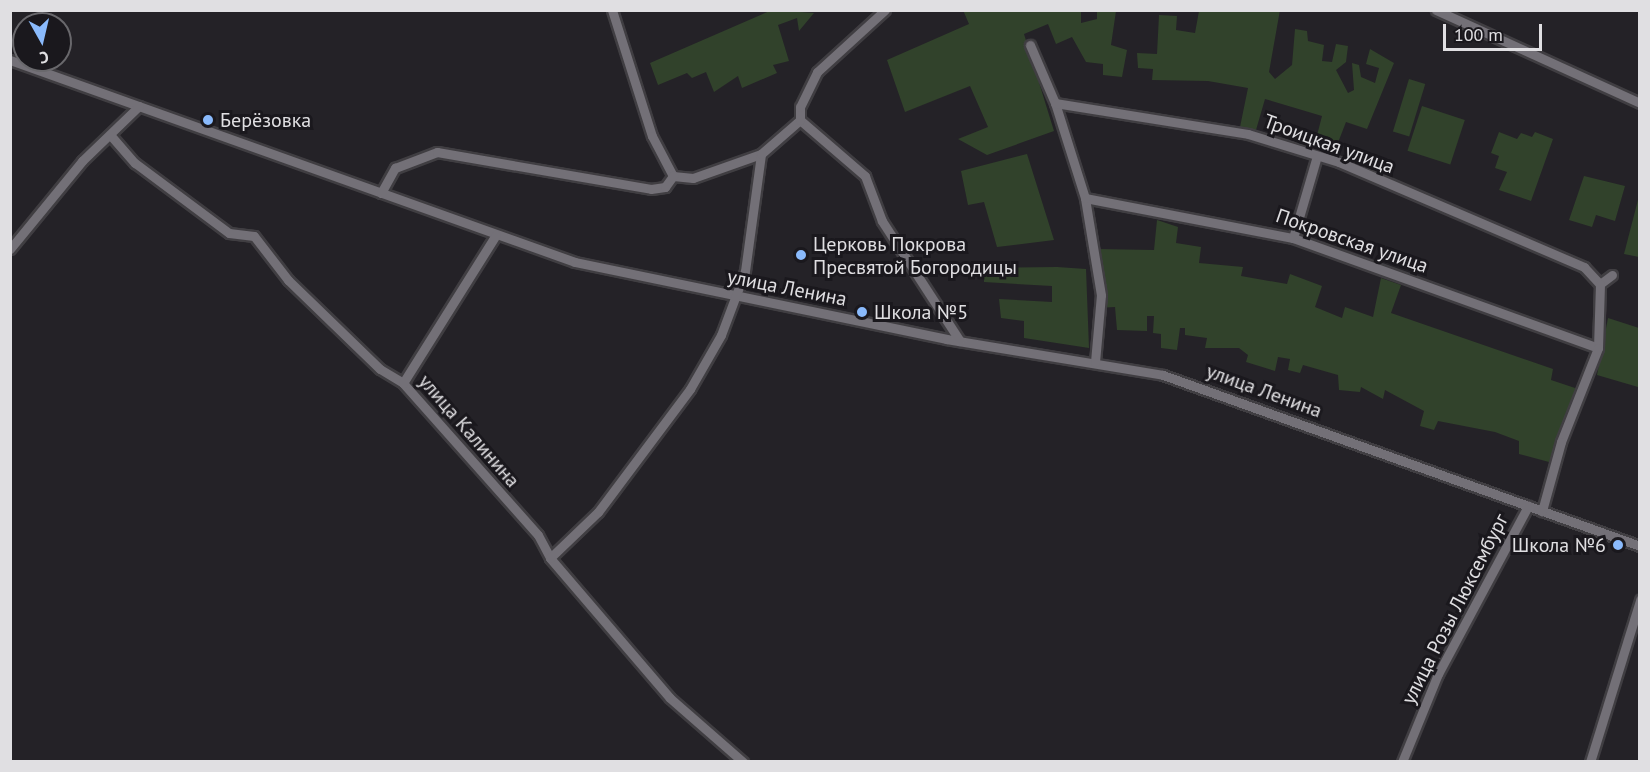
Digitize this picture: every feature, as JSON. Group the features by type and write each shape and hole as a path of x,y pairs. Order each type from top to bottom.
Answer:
{"street":[{"path":"612,10 651,136 674,176"},
{"path":"674,176 693,178 761,154 800,120 800,107 817,72 885,10"},
{"path":"1436,10 1640,103"},
{"path":"1030,45 1055,103 1085,198 1101,295 1095,362"},
{"path":"10,60 139,106 112,137 82,161 10,249"},
{"name":"Троицкая улица","path":"1055,103 1248,134 1317,156 1584,267 1600,284"},
{"name":"улица Ленина","path":"139,106 591,267 960,341 1095,362 1179,380 1640,546"},
{"path":"800,120 865,176 882,221 960,341"},
{"name":"улица Калинина","path":"112,137 135,163 229,232 254,236 338,328 380,369 403,383 538,535 550,558 670,698 743,762"},
{"path":"381,193 395,168 437,152 651,189 665,187 674,176"},
{"path":"550,558 598,512 660,434 721,335 749,256 761,154"},
{"path":"1293,238 1317,156"},
{"name":"Покровская улица","path":"1085,198 1293,238 1598,348"},
{"path":"403,383 496,235"},
{"path":"1542,511 1561,442 1598,348 1600,284 1612,276"},
{"name":"улица Розы Люксембург","path":"1402,762 1438,674 1528,506"},
{"path":"1590,762 1640,600"}],"green space":[{"path":"772,10 814,13 799,31 797,18 778,25 789,61 773,65 777,73 742,88 738,76 714,92 706,72 692,78 687,73 658,85 650,63"},
{"path":"963,10 1081,11 1081,23 1097,19 1097,11 1116,11 1111,45 1127,50 1122,77 1103,75 1103,64 1086,62 1072,37 1056,44 1048,24 1024,34 1054,131 987,155 958,139 988,127 970,86 905,112 887,60 969,24"},
{"path":"1280,10 1269,72 1275,79 1292,65 1295,29 1307,31 1308,41 1324,45 1322,61 1332,62 1336,44 1348,46 1346,62 1336,70 1348,93 1354,90 1352,63 1359,65 1361,77 1375,83 1379,68 1366,64 1370,49 1394,63 1367,129 1346,122 1334,153 1314,147 1322,116 1265,99 1256,130 1240,127 1248,88 1208,81 1152,80 1153,69 1138,68 1137,53 1157,54 1159,15 1177,16 1176,30 1195,33 1199,11"},
{"path":"1409,79 1425,84 1409,137 1393,132"},
{"path":"1422,106 1465,120 1450,165 1407,151"},
{"path":"1499,132 1517,139 1521,133 1532,137 1535,132 1553,139 1531,201 1499,190 1507,172 1495,168 1499,156 1491,153"},
{"path":"1027,154 1054,240 997,247 984,202 968,205 961,171"},
{"path":"1584,176 1625,186 1615,221 1596,215 1592,227 1569,220"},
{"path":"1639,196 1640,257 1624,254"},
{"path":"1157,220 1178,227 1176,243 1201,247 1199,263 1243,267 1241,276 1287,284 1290,274 1322,286 1315,307 1342,318 1345,307 1373,317 1381,278 1401,285 1391,313 1553,369 1551,380 1578,389 1549,462 1519,454 1519,441 1495,432 1438,421 1434,430 1420,426 1424,411 1385,390 1383,399 1361,387 1360,392 1339,390 1338,375 1303,365 1300,373 1288,370 1290,359 1278,357 1275,371 1246,362 1248,355 1239,348 1205,348 1207,338 1185,335 1185,328 1180,328 1177,350 1161,348 1161,334 1153,333 1154,316 1147,316 1147,331 1117,330 1115,307 1096,308 1095,249 1154,250"},
{"path":"984,268 1086,269 1089,348 1024,338 1024,321 1001,318 999,299 1052,302 1052,286 984,282"},
{"path":"1608,318 1639,328 1638,387 1597,375"}],"place":[{"name":"Берёзовка","path":"208,120"},
{"name":"Церковь Покрова Пресвятой Богородицы","path":"801,255"},
{"name":"Школа №5","path":"862,312"},
{"name":"Школа №6","path":"1618,545"}]}
